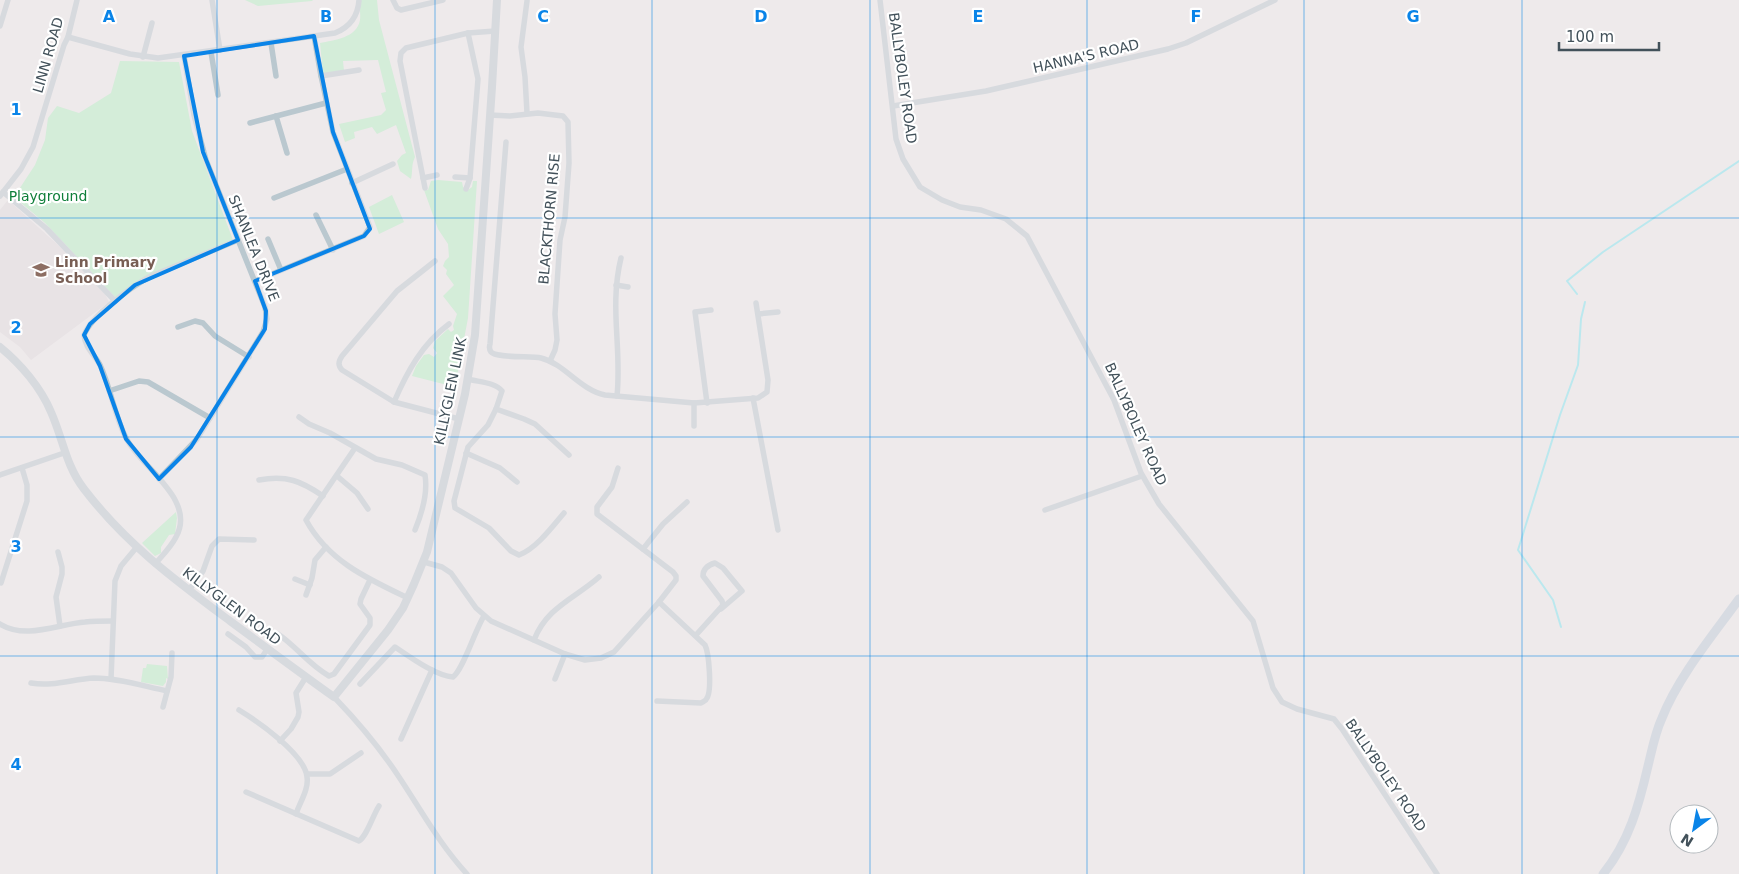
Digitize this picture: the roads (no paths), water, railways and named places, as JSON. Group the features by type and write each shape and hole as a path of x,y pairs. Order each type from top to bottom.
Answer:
{"main road":[{"path":"1603,874 1615,858 1630,831 1639,804 1657,730 1666,708 1694,663 1739,599"}],"street":[{"path":"0,26 8,0"},
{"name":"LINN ROAD","path":"2,194 24,164 33,146 68,37 77,0"},
{"path":"212,0 220,50"},
{"path":"68,37 143,57 184,56 334,32 346,27 356,14 358,0"},
{"path":"393,0 397,8 401,10 443,0"},
{"name":"KILLYGLEN LINK","path":"334,697 388,630 408,598 424,562 459,419 475,336 497,0"},
{"name":"BALLYBOLEY ROAD","path":"880,0 898,144 903,159 920,187 942,200 981,210 1006,219 1027,236 1114,400 1142,476 1159,504 1253,621 1273,688 1282,702 1298,709 1334,719 1437,874"},
{"name":"HANNA'S ROAD","path":"893,106 986,91 1168,49 1186,43 1275,0"},
{"path":"527,1 521,47 527,113"},
{"path":"143,57 152,23"},
{"path":"425,188 400,55 406,48 468,33 495,31"},
{"path":"466,189 470,178 478,79 468,33"},
{"path":"256,281 333,250 369,232 370,223 346,169 333,132 314,36"},
{"path":"271,43 276,76"},
{"path":"211,52 218,95"},
{"name":"SHANLEA DRIVE","path":"159,480 191,447 249,357 263,332 266,320 265,307 256,281 203,152 194,115 184,56"},
{"path":"321,76 359,70"},
{"path":"250,123 326,103"},
{"name":"BLACKTHORN RISE","path":"490,115 510,116 538,113 563,116 568,120 569,124 569,165 556,293 555,318 557,337 556,348 550,361"},
{"path":"276,116 287,153"},
{"path":"506,142 490,350 495,354 534,357 550,361 592,391 610,396 694,403 758,398 767,392 768,380 756,304"},
{"path":"352,182 393,164"},
{"path":"274,198 346,169"},
{"path":"424,178 437,175"},
{"path":"455,178 470,178"},
{"path":"2,194 47,229 115,301"},
{"path":"316,215 333,250"},
{"path":"268,239 281,270"},
{"path":"155,564 176,539 181,522 179,505 126,438 100,366 86,346 84,336 90,324 135,285 149,277 238,240"},
{"path":"618,396 620,374 615,308 616,285 621,258"},
{"path":"435,261 397,291 339,361 339,366 342,370 394,402 459,419"},
{"path":"616,285 628,287"},
{"path":"707,403 695,312 711,310"},
{"path":"758,314 778,312"},
{"path":"178,327 195,322 203,322 215,336 249,357"},
{"path":"394,402 408,371 437,334 449,324"},
{"name":"KILLYGLEN ROAD","path":"2,352 27,375 44,399 51,412 64,453 82,488 101,510 136,548 155,564 334,697 359,723 378,747 440,841 467,874"},
{"path":"468,379 500,388 502,391 488,425 471,443 466,453 454,501 455,508 490,528 513,553 519,555 548,532 564,513"},
{"path":"109,391 139,381 148,382 210,418"},
{"path":"753,398 778,530"},
{"path":"694,403 694,426"},
{"path":"496,409 533,423 569,455"},
{"path":"299,417 376,459 402,465 425,475 422,508 415,530"},
{"path":"355,448 306,520 326,547 346,565 370,580 408,598"},
{"path":"0,475 64,453"},
{"path":"466,453 500,468 517,482"},
{"path":"1,583 27,501 27,489 22,468"},
{"path":"424,562 439,566 451,573 484,616 501,627 565,654 589,660 608,655 621,645 659,602 674,584 676,576 597,514 597,507 612,488 618,468"},
{"path":"337,476 357,493 368,509"},
{"path":"1045,510 1142,476"},
{"path":"259,480 280,478 292,480 302,483 323,496"},
{"path":"643,549 661,526 687,502"},
{"path":"189,590 203,570 212,546 219,539 254,540"},
{"path":"306,595 315,562 326,547"},
{"path":"111,679 114,588 117,573 136,548"},
{"path":"58,552 62,567 56,597 60,626"},
{"path":"696,634 721,608 742,592 723,568 715,563 709,565 704,570 703,576 722,601 721,608"},
{"path":"534,640 541,624 551,612 599,577"},
{"path":"294,579 310,585"},
{"path":"278,634 322,672 329,676 334,674 370,625 370,618 360,604 370,580"},
{"path":"656,701 700,703 707,699 708,693 709,654 705,645 696,634 659,602"},
{"path":"360,684 395,647 432,670 450,677 456,674 477,627 484,616"},
{"path":"0,624 11,630 28,631 84,622 113,622"},
{"path":"228,634 246,647 255,657 262,657 268,648"},
{"path":"163,707 171,677 172,653"},
{"path":"554,678 565,654"},
{"path":"401,739 432,670"},
{"path":"280,741 291,729 298,717 296,692 306,677"},
{"path":"32,683 44,685 88,679 111,679 167,690"},
{"path":"239,710 280,741 300,760 307,774 306,789 296,814"},
{"path":"307,774 330,774 361,753"},
{"path":"246,792 359,841 379,806"}],"waterway":[{"path":"1577,294 1567,281 1603,252 1739,161"},
{"path":"1561,627 1553,600 1518,550 1560,415 1578,365 1581,319 1585,302"}],"place":[{"name":"Linn Primary School","path":"41,270"}],"park label":[{"name":"Playground","path":"48,196"}]}
